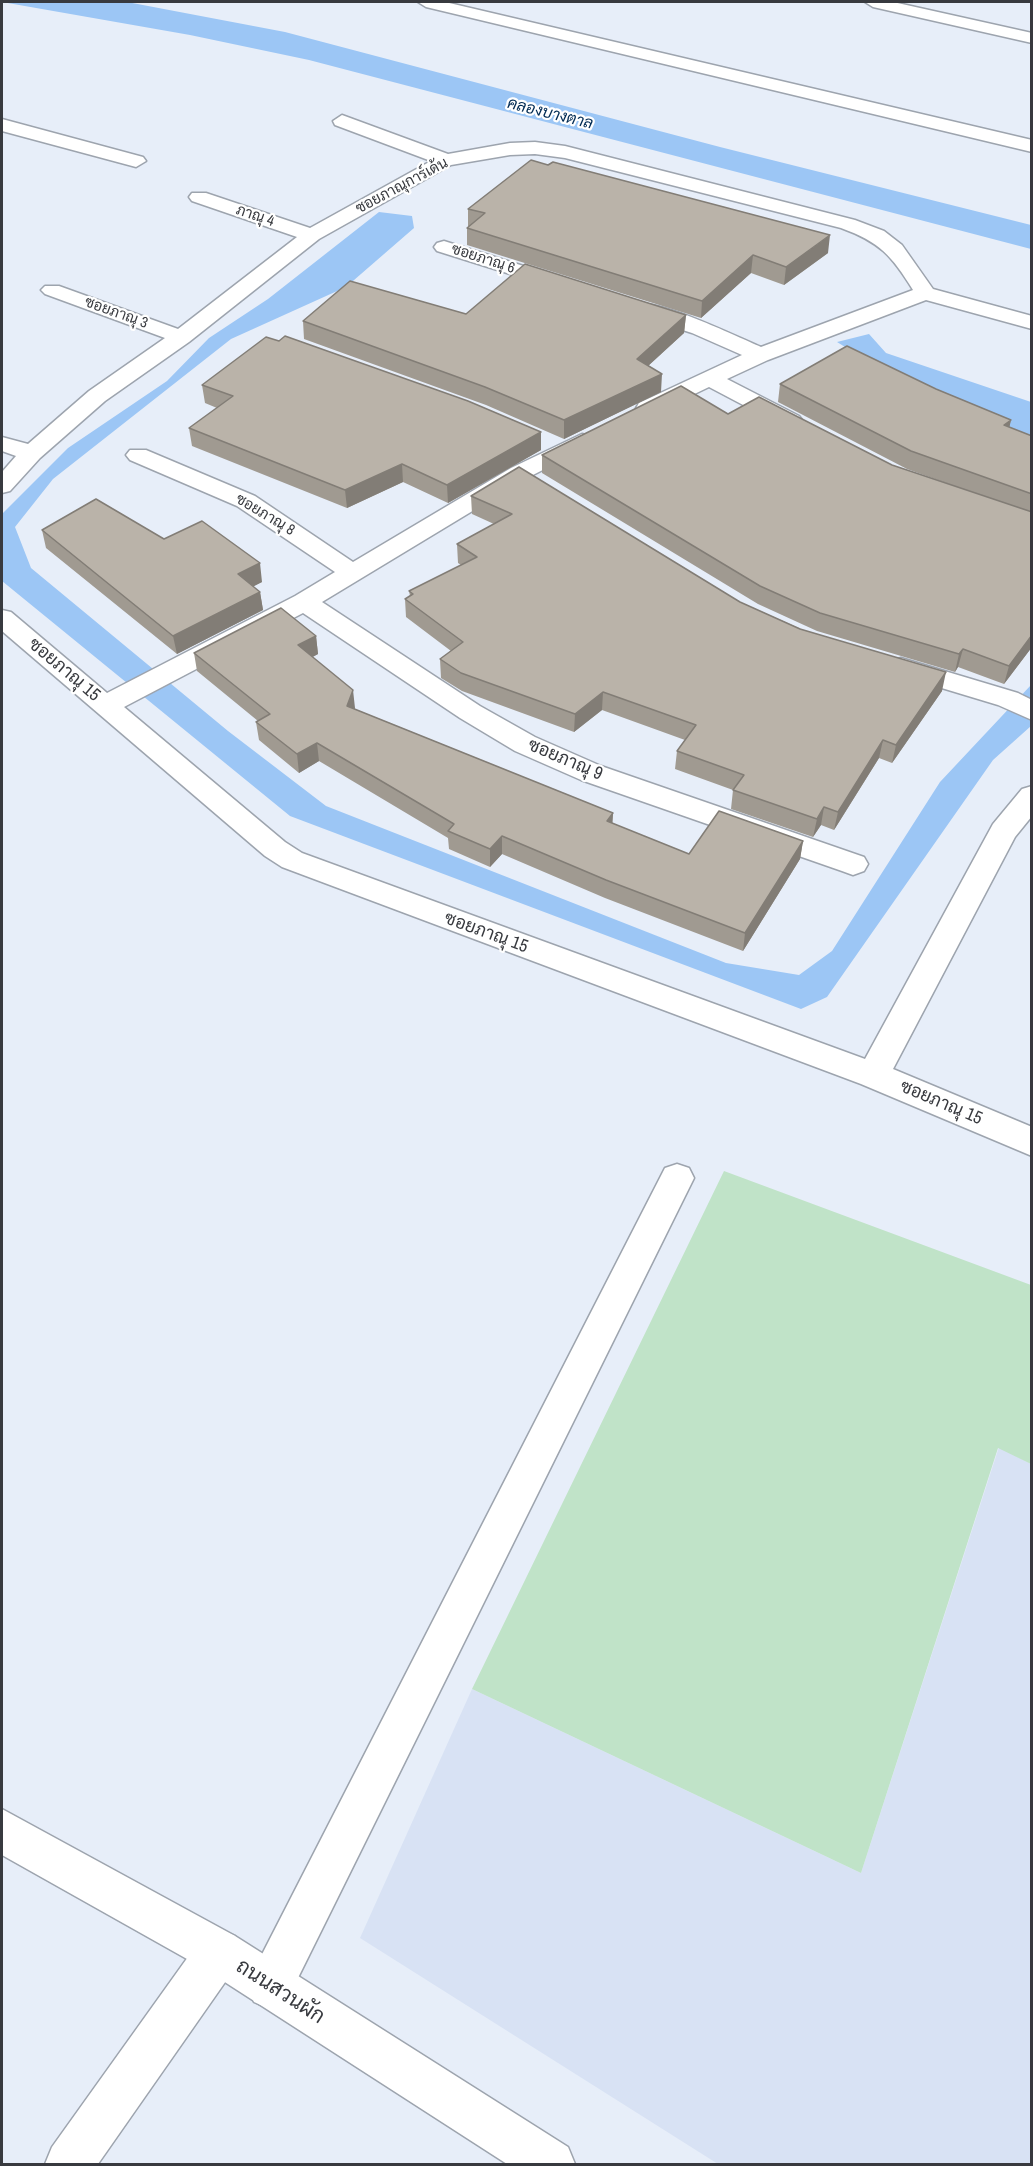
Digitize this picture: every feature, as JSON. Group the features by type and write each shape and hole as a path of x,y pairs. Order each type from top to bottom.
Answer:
{"street":[{"path":"426,2 1032,146"},
{"path":"873,2 1032,38"},
{"path":"342,121 446,160"},
{"path":"2,125 136,161"},
{"name":"ซอยภาณุการ์เด้น","path":"2,486 32,453 97,396 181,337 312,235 446,160 510,149 535,148 565,152 848,224 880,236 895,246 925,293"},
{"name":"ภาณุ 4","path":"199,197 312,235"},
{"name":"ซอยภาณุ 6","path":"444,247 578,289"},
{"name":"ซอยภาณุ 3","path":"52,290 181,337"},
{"path":"116,700 304,602 352,572 529,479 565,450 708,378 760,355 925,293 1032,323"},
{"path":"622,303 700,328 760,355"},
{"path":"708,378 812,432"},
{"path":"543,441 565,450"},
{"path":"2,444 32,453"},
{"name":"ซอยภาณุ 8","path":"138,455 246,501 352,572"},
{"name":"ซอยภาณุ 9","path":"304,602 470,712 525,744 591,773 853,864"},
{"name":"ซอยภาณุ 15","path":"2,618 116,700 275,849 292,860 873,1075 1032,1142"},
{"path":"874,659 1020,705"},
{"path":"873,1075 1017,835 1032,796"},
{"path":"270,1986 677,1178"},
{"name":"ถนนสวนผัก","path":"2,1831 219,1952 551,2164"},
{"path":"69,2164 219,1952"}],"shaded area":[{"path":"999,1447 1031,1464 1031,2164 718,2164 360,1938 472,1689 861,1873"}],"green space":[{"path":"724,1171 1031,1285 1031,1464 998,1448 861,1873 472,1689"}],"water":[{"name":"คลองบางตาล","path":"2,2 127,2 285,32 720,147 1031,225 1031,249 309,60 190,35"},
{"path":"379,212 412,216 414,228 346,287 231,339 53,479 15,527 31,568 228,731 326,806 726,963 799,975 832,951 940,782 1031,685 1031,726 993,760 827,997 801,1009 290,816 2,581 2,514 68,448 167,381 209,338 268,299"},
{"path":"869,334 886,353 1031,402 1031,448 871,363 837,342"}],"building":[{"path":"531,160 548,165 553,162 830,235 786,267 753,255 702,301 467,228 485,213 468,209"},
{"path":"525,264 686,315 637,359 662,374 564,420 485,387 303,321 350,281 466,314"},
{"path":"285,336 468,401 541,432 447,485 402,464 345,490 189,428 233,396 202,385 266,337 279,341"},
{"path":"847,346 936,389 1011,420 1004,425 1032,436 1032,494 911,451 780,384"},
{"path":"681,386 728,414 759,397 892,465 1032,512 1032,635 1009,666 963,649 959,654 820,613 760,586 542,455"},
{"path":"519,467 740,602 800,629 946,672 896,745 883,740 838,812 824,807 817,819 733,790 744,775 677,751 696,725 603,692 575,714 461,673 440,659 463,642 405,599 413,594 409,591 477,557 457,544 512,514 471,496"},
{"path":"96,499 164,539 202,521 260,563 238,574 260,592 173,636 42,530"},
{"path":"281,608 316,636 298,645 353,690 347,706 613,813 607,821 689,854 719,811 803,841 745,933 606,880 502,836 490,849 448,831 454,824 317,743 297,754 256,722 270,714 194,653"}]}
